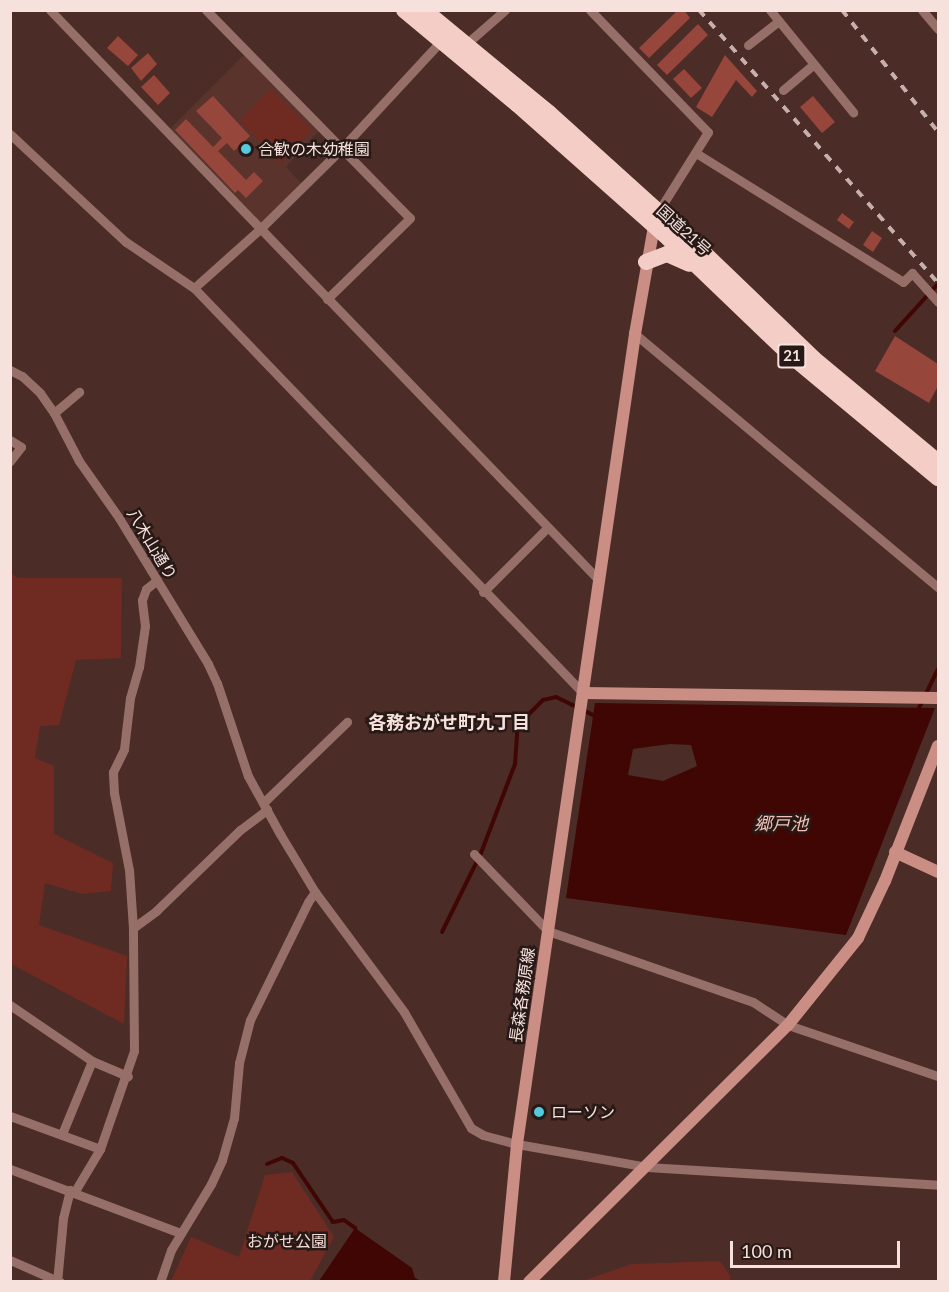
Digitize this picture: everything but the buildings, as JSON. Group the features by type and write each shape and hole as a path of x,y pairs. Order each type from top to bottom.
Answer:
{"highway":[{"name":"国道21号","path":"404,10 656,218 814,359 939,462"},
{"name":"国道21号","path":"424,10 549,113 656,218 712,279 798,362 939,478"},
{"path":"646,262 667,254 680,258 712,279"}],"street":[{"path":"50,10 599,580"},
{"path":"206,10 410,218 327,299"},
{"path":"465,45 505,10"},
{"path":"590,10 708,132 656,218"},
{"path":"770,10 853,112"},
{"path":"922,10 939,29"},
{"path":"748,45 779,21"},
{"path":"194,288 260,229 341,149 441,41"},
{"path":"783,90 814,64"},
{"path":"10,134 126,242 194,288 483,592 582,703 936,698"},
{"path":"696,153 903,282 912,273 939,302"},
{"name":"長森各務原線","path":"504,1281 517,1144 635,334 646,262 656,218"},
{"path":"635,334 939,587"},
{"name":"八木山通り","path":"10,370 22,376 40,393 54,413 79,461 119,518 218,683 239,752 265,807"},
{"path":"54,413 79,392"},
{"path":"10,440 21,447 10,461"},
{"path":"483,592 547,528"},
{"path":"10,1260 58,1281 63,1218 72,1190 100,1149 128,1076 134,1051 133,928 129,870 114,793 113,772 124,749 130,698 139,667 146,626 142,600 146,589 157,580"},
{"path":"133,928 156,911 265,807 347,722"},
{"path":"529,1281 788,1026 858,939 885,881 939,746"},
{"path":"265,807 315,892 374,968 410,1023 471,1128 483,1135 517,1144 647,1167 939,1185"},
{"path":"895,852 939,872"},
{"path":"474,854 548,931 753,1002 788,1026 939,1076"},
{"path":"160,1281 180,1233 211,1184 222,1160 234,1118 239,1063 250,1020 315,892"},
{"path":"10,1005 92,1061 128,1076"},
{"path":"62,1134 92,1061"},
{"path":"10,1116 100,1149"},
{"path":"10,1168 180,1233"}],"shaded area":[{"name":"合歓の木幼稚園","path":"245,54 319,131 286,167 302,184 262,224 170,129"}],"green space":[{"path":"271,89 312,130 280,164 240,120"},
{"path":"11,573 18,578 122,578 121,658 76,660 59,725 40,726 35,758 54,766 54,834 113,863 111,891 82,894 45,883 39,925 127,956 124,1024 11,964"},
{"name":"おがせ公園","path":"292,1172 334,1237 310,1281 171,1281 191,1237 239,1257 265,1175"},
{"path":"720,1261 731,1277 729,1281 582,1281 632,1264"}],"water":[{"name":"郷戸池","path":"595,703 935,708 846,935 566,898","holes":["670,744 691,745 697,766 663,781 628,775 633,749"]},
{"path":"355,1228 412,1268 415,1278 421,1281 319,1281"}],"waterway":[{"path":"895,331 937,285"},
{"path":"919,708 938,669"},
{"path":"442,932 481,853 515,764 518,725 543,700 556,697 593,715"},
{"path":"267,1164 282,1158 293,1163 333,1222 344,1220 355,1228"}],"railway":[{"path":"699,10 938,283"},
{"path":"842,10 938,132"}],"place":[{"name":"合歓の木幼稚園","path":"246,149"},
{"name":"ローソン","path":"539,1112"}],"district":[{"name":"各務おがせ町九丁目","path":"449,722"}]}
